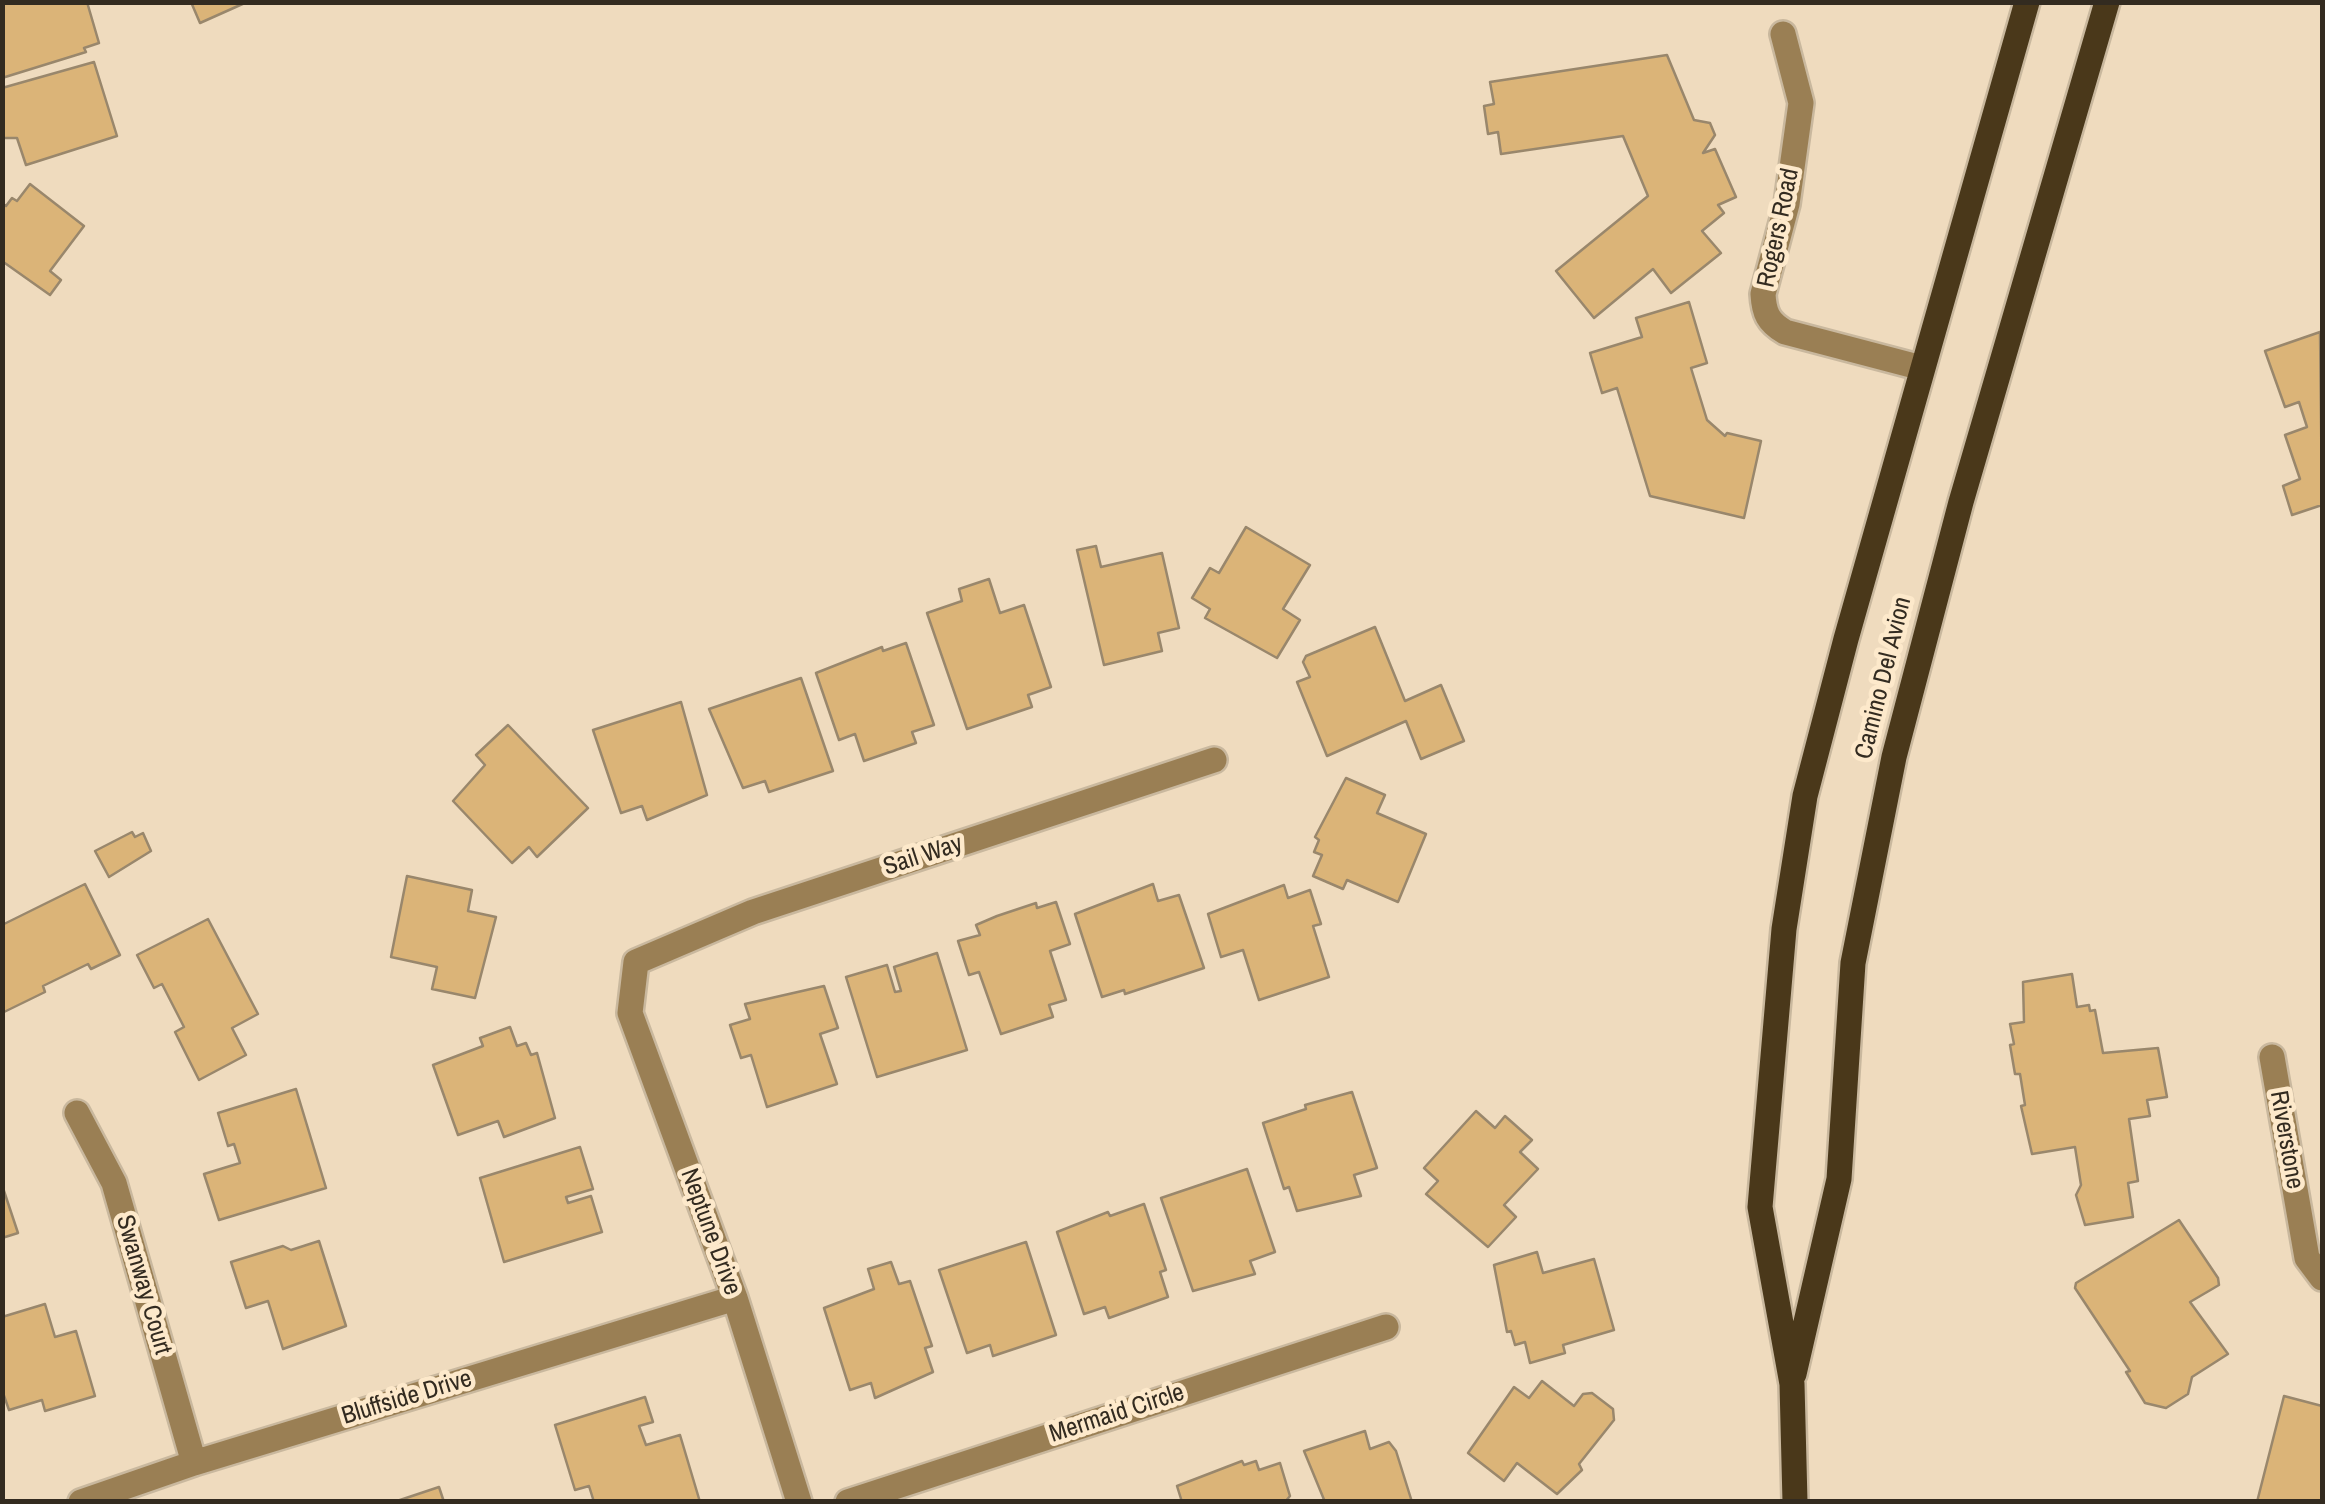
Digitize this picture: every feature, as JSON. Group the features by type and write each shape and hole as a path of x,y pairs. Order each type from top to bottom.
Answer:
{"main road":[{"name":"Camino Del Avion","path":"1795,1502 1792,1384 1760,1206 1784,930 1805,796 2026,2"},
{"name":"Camino Del Avion","path":"1792,1384 1839,1179 1853,963 1894,758 1961,502 2107,2"}],"street":[{"name":"Rogers Road","path":"1783,34 1802,103 1787,204 1766,280 1764,310 1770,324 1785,332 1922,368"},
{"name":"Sail Way","path":"636,962 752,912 1214,760"},
{"name":"Neptune Drive","path":"636,962 630,1013 735,1298 799,1502"},
{"name":"Riverstone","path":"2272,1057 2306,1258 2322,1278"},
{"name":"Swanway Court","path":"77,1113 114,1183 194,1463"},
{"name":"Bluffside Drive","path":"81,1502 194,1463 735,1298"},
{"name":"Mermaid Circle","path":"848,1502 1386,1328"}],"building":[{"path":"2,2 87,2 99,43 84,48 86,52 2,78"},
{"path":"191,2 247,2 200,23"},
{"path":"1667,55 1694,120 1710,123 1715,135 1703,153 1715,149 1736,197 1718,205 1724,213 1702,231 1721,253 1671,293 1653,269 1594,318 1556,271 1648,196 1623,136 1501,154 1498,132 1488,134 1484,106 1494,104 1490,82"},
{"path":"94,62 117,136 26,165 17,138 2,138 2,88"},
{"path":"30,184 84,226 50,271 61,280 50,295 2,261 2,203 6,206 12,198 17,201"},
{"path":"1689,302 1707,363 1691,368 1707,420 1725,436 1727,433 1761,441 1744,518 1650,496 1617,388 1602,393 1590,353 1642,337 1636,318"},
{"path":"2320,332 2322,505 2292,515 2283,486 2300,479 2285,435 2307,427 2299,402 2285,407 2265,351"},
{"path":"1246,527 1310,565 1283,609 1300,620 1277,658 1205,618 1210,609 1192,598 1210,568 1219,573"},
{"path":"1096,546 1101,567 1162,553 1179,628 1158,633 1162,651 1104,665 1077,550"},
{"path":"989,579 1000,613 1024,605 1051,687 1028,695 1032,707 967,729 927,613 962,601 959,589"},
{"path":"1375,627 1405,701 1441,685 1464,741 1421,759 1406,721 1327,756 1297,682 1310,677 1303,662 1306,656"},
{"path":"906,643 934,725 912,732 916,743 864,761 855,734 839,740 816,673 882,647 883,651"},
{"path":"801,678 833,771 769,792 765,781 743,788 709,709"},
{"path":"681,702 707,795 647,820 642,806 621,813 593,730"},
{"path":"508,725 588,808 537,857 529,847 512,863 453,801 485,765 476,755"},
{"path":"1346,778 1385,795 1377,813 1426,834 1398,902 1347,880 1343,889 1313,876 1322,855 1314,852 1319,840 1315,837"},
{"path":"132,832 135,837 143,833 151,851 109,877 95,851"},
{"path":"407,876 472,890 468,911 496,917 475,998 432,989 437,967 391,957"},
{"path":"85,884 120,955 91,969 88,964 43,986 45,992 2,1013 2,925"},
{"path":"1153,884 1158,901 1179,895 1204,968 1125,994 1124,990 1102,997 1075,914"},
{"path":"1284,885 1288,898 1310,890 1321,924 1313,926 1329,977 1259,1000 1243,950 1221,957 1208,914"},
{"path":"1056,902 1070,944 1050,951 1066,1000 1049,1005 1053,1017 1001,1034 979,972 969,975 958,941 980,935 976,925 997,916 1036,903 1037,908"},
{"path":"208,919 258,1014 232,1028 246,1055 199,1080 175,1032 184,1027 162,984 154,988 137,955"},
{"path":"937,953 967,1050 877,1077 846,977 887,965 895,992 901,991 894,967"},
{"path":"2072,974 2077,1007 2089,1005 2090,1011 2095,1010 2103,1053 2158,1048 2167,1097 2147,1100 2150,1116 2129,1119 2138,1181 2128,1183 2133,1217 2085,1225 2076,1195 2081,1185 2075,1147 2032,1154 2021,1106 2025,1105 2020,1074 2015,1074 2010,1045 2014,1044 2010,1024 2024,1022 2023,982"},
{"path":"824,986 838,1028 820,1034 837,1084 767,1107 751,1055 741,1058 730,1025 750,1019 745,1004"},
{"path":"510,1027 517,1046 526,1043 531,1055 537,1053 555,1118 504,1137 498,1121 458,1135 433,1065 483,1046 480,1038"},
{"path":"296,1089 326,1188 219,1220 204,1174 240,1163 234,1144 228,1146 218,1113"},
{"path":"1352,1092 1377,1168 1354,1175 1361,1196 1297,1211 1289,1187 1284,1189 1263,1123 1306,1109 1305,1105"},
{"path":"1476,1111 1495,1128 1505,1116 1532,1140 1520,1152 1538,1169 1504,1205 1516,1217 1488,1247 1426,1194 1438,1181 1424,1168"},
{"path":"580,1147 593,1189 566,1197 568,1203 591,1196 602,1232 504,1262 480,1178"},
{"path":"1247,1169 1275,1252 1250,1261 1255,1274 1193,1291 1161,1198"},
{"path":"2,1185 18,1233 2,1238"},
{"path":"1144,1204 1166,1270 1160,1272 1168,1297 1109,1318 1105,1307 1084,1314 1057,1232 1108,1212 1110,1216"},
{"path":"2179,1220 2219,1285 2190,1302 2228,1354 2192,1377 2188,1394 2166,1408 2145,1403 2126,1372 2130,1371 2075,1288 2076,1283"},
{"path":"319,1241 346,1326 283,1349 268,1301 246,1308 231,1262 283,1246 291,1250"},
{"path":"1026,1242 1056,1335 993,1356 990,1345 967,1353 939,1270"},
{"path":"1537,1252 1543,1273 1594,1259 1614,1330 1563,1345 1565,1353 1530,1363 1525,1342 1515,1345 1511,1331 1507,1332 1494,1265"},
{"path":"891,1262 899,1284 910,1281 932,1346 925,1348 933,1372 875,1398 871,1383 850,1390 824,1308 874,1289 868,1269"},
{"path":"45,1304 55,1337 76,1331 95,1396 45,1411 42,1400 9,1410 2,1390 2,1317"},
{"path":"1542,1381 1574,1406 1583,1394 1592,1393 1613,1409 1614,1420 1579,1464 1582,1470 1557,1494 1517,1463 1504,1481 1468,1453 1514,1387 1529,1398"},
{"path":"2284,1396 2322,1406 2322,1502 2257,1502"},
{"path":"645,1397 653,1422 639,1426 646,1445 680,1435 700,1502 594,1502 589,1486 575,1490 555,1425"},
{"path":"1365,1431 1370,1449 1389,1442 1396,1451 1412,1502 1325,1502 1304,1451"},
{"path":"1242,1461 1244,1465 1256,1461 1259,1470 1280,1463 1290,1496 1285,1502 1182,1502 1177,1486"},
{"path":"439,1487 444,1502 394,1502"}]}
